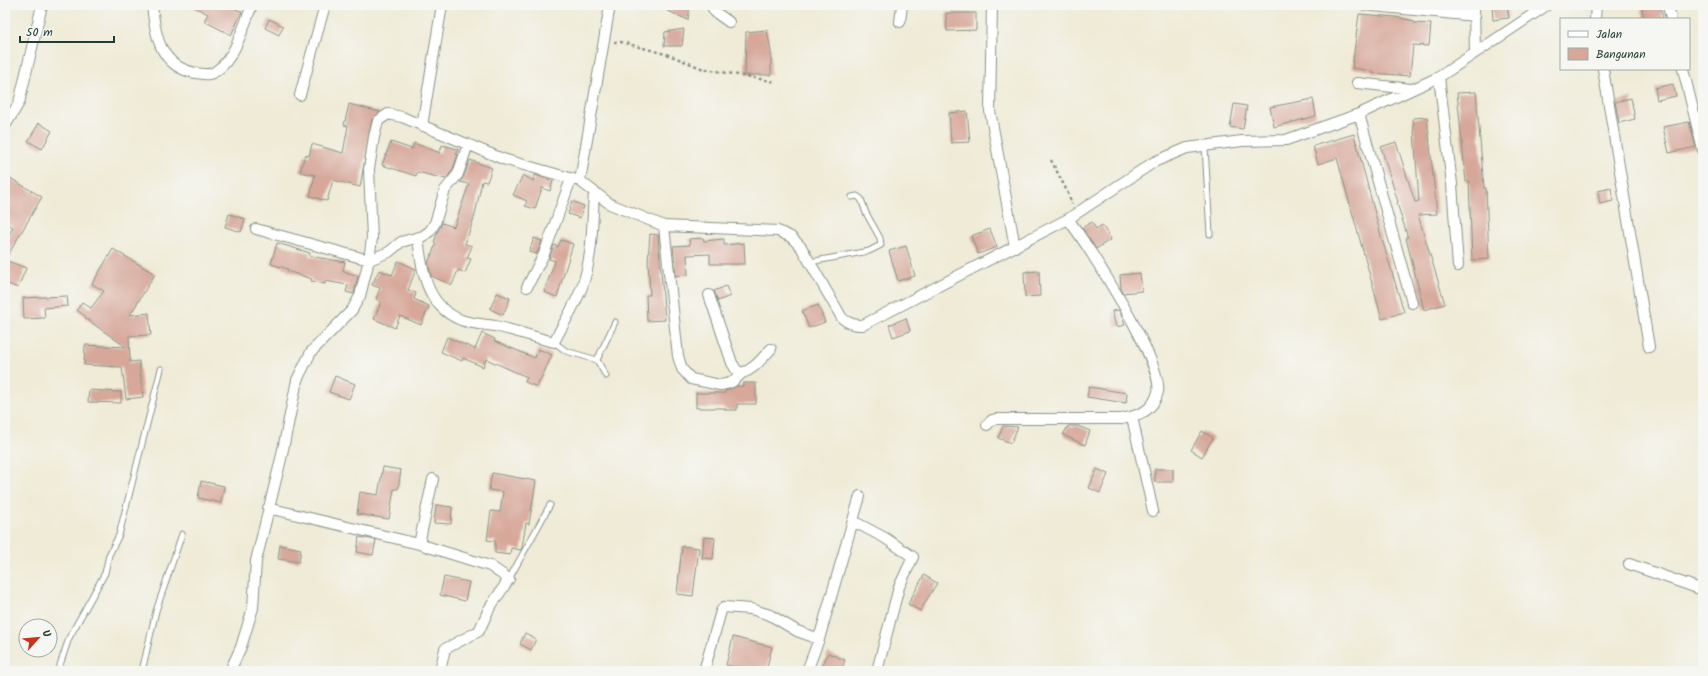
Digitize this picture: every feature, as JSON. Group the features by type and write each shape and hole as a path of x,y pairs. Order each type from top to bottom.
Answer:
{"street":[{"path":"6,122 19,103 42,5"},
{"path":"152,5 159,45 168,60 191,72 209,75 216,71 229,58 252,5"},
{"path":"300,95 325,5"},
{"path":"422,126 442,5"},
{"path":"527,287 544,254 576,180 604,43 610,5"},
{"path":"711,5 715,12 728,22"},
{"path":"900,22 902,5"},
{"path":"992,5 990,111 1015,247"},
{"path":"1474,5 1474,54"},
{"path":"230,671 250,618 255,592 256,561 296,380 311,352 355,304 360,296 368,260 372,227 369,169 378,121 388,114 396,115 504,159 576,180 610,204 664,226 778,231 792,237 801,247 842,318 847,322 856,325 863,325 1072,216 1154,162 1187,148 1242,141 1286,140 1359,114 1439,77 1547,5"},
{"path":"1595,18 1596,5"},
{"path":"1668,5 1671,18"},
{"path":"1364,6 1475,16"},
{"path":"1603,70 1649,347"},
{"path":"1682,70 1703,148"},
{"path":"1439,77 1452,184 1458,266"},
{"path":"1357,83 1411,90"},
{"path":"1359,114 1412,303"},
{"path":"256,229 368,260 389,252 401,242 418,238 426,234 435,223 445,190 458,174 468,144"},
{"path":"418,238 423,275 426,285 432,296 448,312 461,320 495,326 554,342 581,288 588,267 591,247 594,192"},
{"path":"987,425 996,418 1122,419 1141,415 1153,405 1158,390 1156,375 1136,328 1082,237 1072,216"},
{"path":"664,226 678,356 682,369 691,379 720,385 732,382 742,373 756,365 771,349"},
{"path":"709,295 732,363 737,371 742,373"},
{"path":"1132,417 1153,511"},
{"path":"419,544 433,479"},
{"path":"807,671 819,639 860,496"},
{"path":"268,508 419,544 490,566 509,579 489,609 478,631 446,649 440,671"},
{"path":"853,521 885,538 913,557 899,587 878,671"},
{"path":"1629,564 1703,590"},
{"path":"704,671 721,611 724,607 751,609 770,615 796,631 819,639"}],"lane":[{"path":"1205,146 1210,234"},
{"path":"810,262 869,251 881,245 880,238 866,213 861,198 857,196 852,197"},
{"path":"596,360 615,322"},
{"path":"554,342 566,351 596,360 606,376"},
{"path":"58,671 69,638 106,573 109,555 119,535 160,369"},
{"path":"509,579 550,505"},
{"path":"142,671 156,611 182,534"}],"path":[{"path":"604,43 621,42 669,55 701,68 776,82"},
{"path":"1051,160 1067,191 1072,216"}],"building":[{"path":"190,5 228,5 242,12 231,35 204,21 208,14"},
{"path":"655,5 690,5 688,20"},
{"path":"1492,5 1507,5 1509,18 1493,20"},
{"path":"1641,5 1660,5 1663,18 1644,18"},
{"path":"946,13 976,13 976,30 947,31"},
{"path":"1359,14 1395,17 1414,21 1414,23 1431,24 1429,46 1413,45 1410,76 1372,73 1372,71 1352,68"},
{"path":"269,19 283,26 279,35 265,28"},
{"path":"684,29 682,46 664,46 665,32"},
{"path":"767,30 771,52 771,75 745,75 746,32"},
{"path":"1673,84 1676,96 1657,100 1655,88"},
{"path":"1476,92 1484,188 1486,188 1489,259 1472,260 1469,181 1466,182 1457,93"},
{"path":"1631,98 1635,119 1619,123 1615,102"},
{"path":"1313,99 1316,116 1274,127 1270,107"},
{"path":"349,104 380,112 372,119 360,187 333,180 327,201 310,196 315,175 300,172 305,155 309,156 312,144 343,153 348,126 344,125"},
{"path":"1234,104 1247,106 1243,129 1230,127"},
{"path":"967,111 970,142 951,143 949,113"},
{"path":"1427,117 1437,214 1418,215 1445,304 1424,310 1406,238 1408,238 1381,147 1396,142 1415,202 1419,201 1413,118"},
{"path":"1689,122 1696,147 1669,153 1663,127"},
{"path":"39,123 52,131 42,149 28,141"},
{"path":"1354,134 1381,236 1404,312 1382,319 1337,158 1318,164 1313,146"},
{"path":"391,142 412,149 414,143 440,153 442,145 458,149 456,154 458,155 452,171 446,179 417,172 416,176 382,165"},
{"path":"470,160 492,168 487,182 482,181 475,215 465,244 472,246 467,258 471,259 465,273 458,270 452,285 431,276 428,263 436,244 434,243 437,233 442,223 454,227 469,184 460,182"},
{"path":"5,175 42,197 8,255 5,253 5,244 13,227 5,222"},
{"path":"523,175 533,181 535,175 553,181 550,191 542,188 535,209 525,206 527,201 513,195"},
{"path":"1611,188 1613,201 1600,204 1598,191"},
{"path":"572,201 584,206 580,218 568,214"},
{"path":"229,214 245,219 241,232 225,227"},
{"path":"1092,222 1096,229 1102,225 1111,239 1096,249 1082,228"},
{"path":"990,229 997,247 978,254 971,236"},
{"path":"650,234 658,235 665,320 647,321 646,295 650,295 648,261"},
{"path":"534,238 542,241 537,254 529,252"},
{"path":"703,238 704,241 724,239 724,245 744,243 745,264 710,264 710,254 687,255 688,275 676,276 673,246 690,245 689,239"},
{"path":"561,240 573,244 557,297 544,292 555,261 549,259 554,245 558,247"},
{"path":"277,243 310,253 309,256 345,262 343,271 358,276 354,294 346,292 348,285 325,281 325,284 311,281 312,279 271,264"},
{"path":"906,246 915,276 898,281 889,251"},
{"path":"113,249 155,274 130,315 149,313 151,335 129,336 130,362 139,361 143,397 126,399 122,367 84,365 85,345 126,347 85,318 86,317 77,310 82,302 91,308 104,291 92,284"},
{"path":"5,260 26,268 18,288 5,283"},
{"path":"398,261 416,269 408,290 416,293 414,299 429,306 421,325 400,316 395,328 374,319 381,302 376,299 380,288 372,285 379,270 392,275"},
{"path":"1039,271 1040,296 1025,297 1024,272"},
{"path":"1140,273 1142,291 1123,293 1121,289 1120,275"},
{"path":"726,286 730,296 718,301 714,291"},
{"path":"497,293 510,298 503,315 490,309"},
{"path":"67,296 68,306 44,308 45,318 24,319 23,298"},
{"path":"818,305 825,322 809,328 802,311"},
{"path":"1119,310 1125,325 1116,327 1112,311"},
{"path":"906,318 910,331 893,337 889,325"},
{"path":"482,333 495,339 494,341 535,358 538,349 552,355 537,387 525,382 527,377 486,359 483,367 463,358 462,361 441,352 447,337 475,349"},
{"path":"335,376 355,384 349,399 329,392"},
{"path":"743,383 756,383 756,404 737,404 737,410 725,410 725,408 696,408 696,393 725,393 725,391 737,386 743,386"},
{"path":"1089,387 1127,393 1126,403 1087,397"},
{"path":"89,390 121,392 121,403 88,402"},
{"path":"1003,426 1018,427 1011,443 998,438"},
{"path":"1068,426 1078,426 1090,431 1085,445 1063,435"},
{"path":"1202,431 1213,438 1202,457 1191,450"},
{"path":"383,467 401,470 398,489 394,489 389,519 357,514 360,492 378,495"},
{"path":"1097,469 1108,474 1100,493 1089,488"},
{"path":"1155,469 1173,469 1173,482 1155,482"},
{"path":"492,473 536,481 529,524 526,523 521,550 511,548 510,555 495,553 495,541 487,540 491,511 500,512 503,492 489,490"},
{"path":"201,481 224,486 221,503 198,498"},
{"path":"436,505 452,507 451,524 434,523"},
{"path":"359,537 376,540 373,555 357,552"},
{"path":"704,537 715,538 713,559 702,558"},
{"path":"280,545 301,549 299,562 278,559"},
{"path":"682,546 699,548 693,596 677,594"},
{"path":"924,575 937,583 920,611 908,604"},
{"path":"444,577 469,582 465,601 440,595"},
{"path":"525,633 536,639 531,650 520,644"},
{"path":"733,637 772,647 766,671 751,671 726,665"},
{"path":"828,653 845,660 841,671 820,671"}]}
